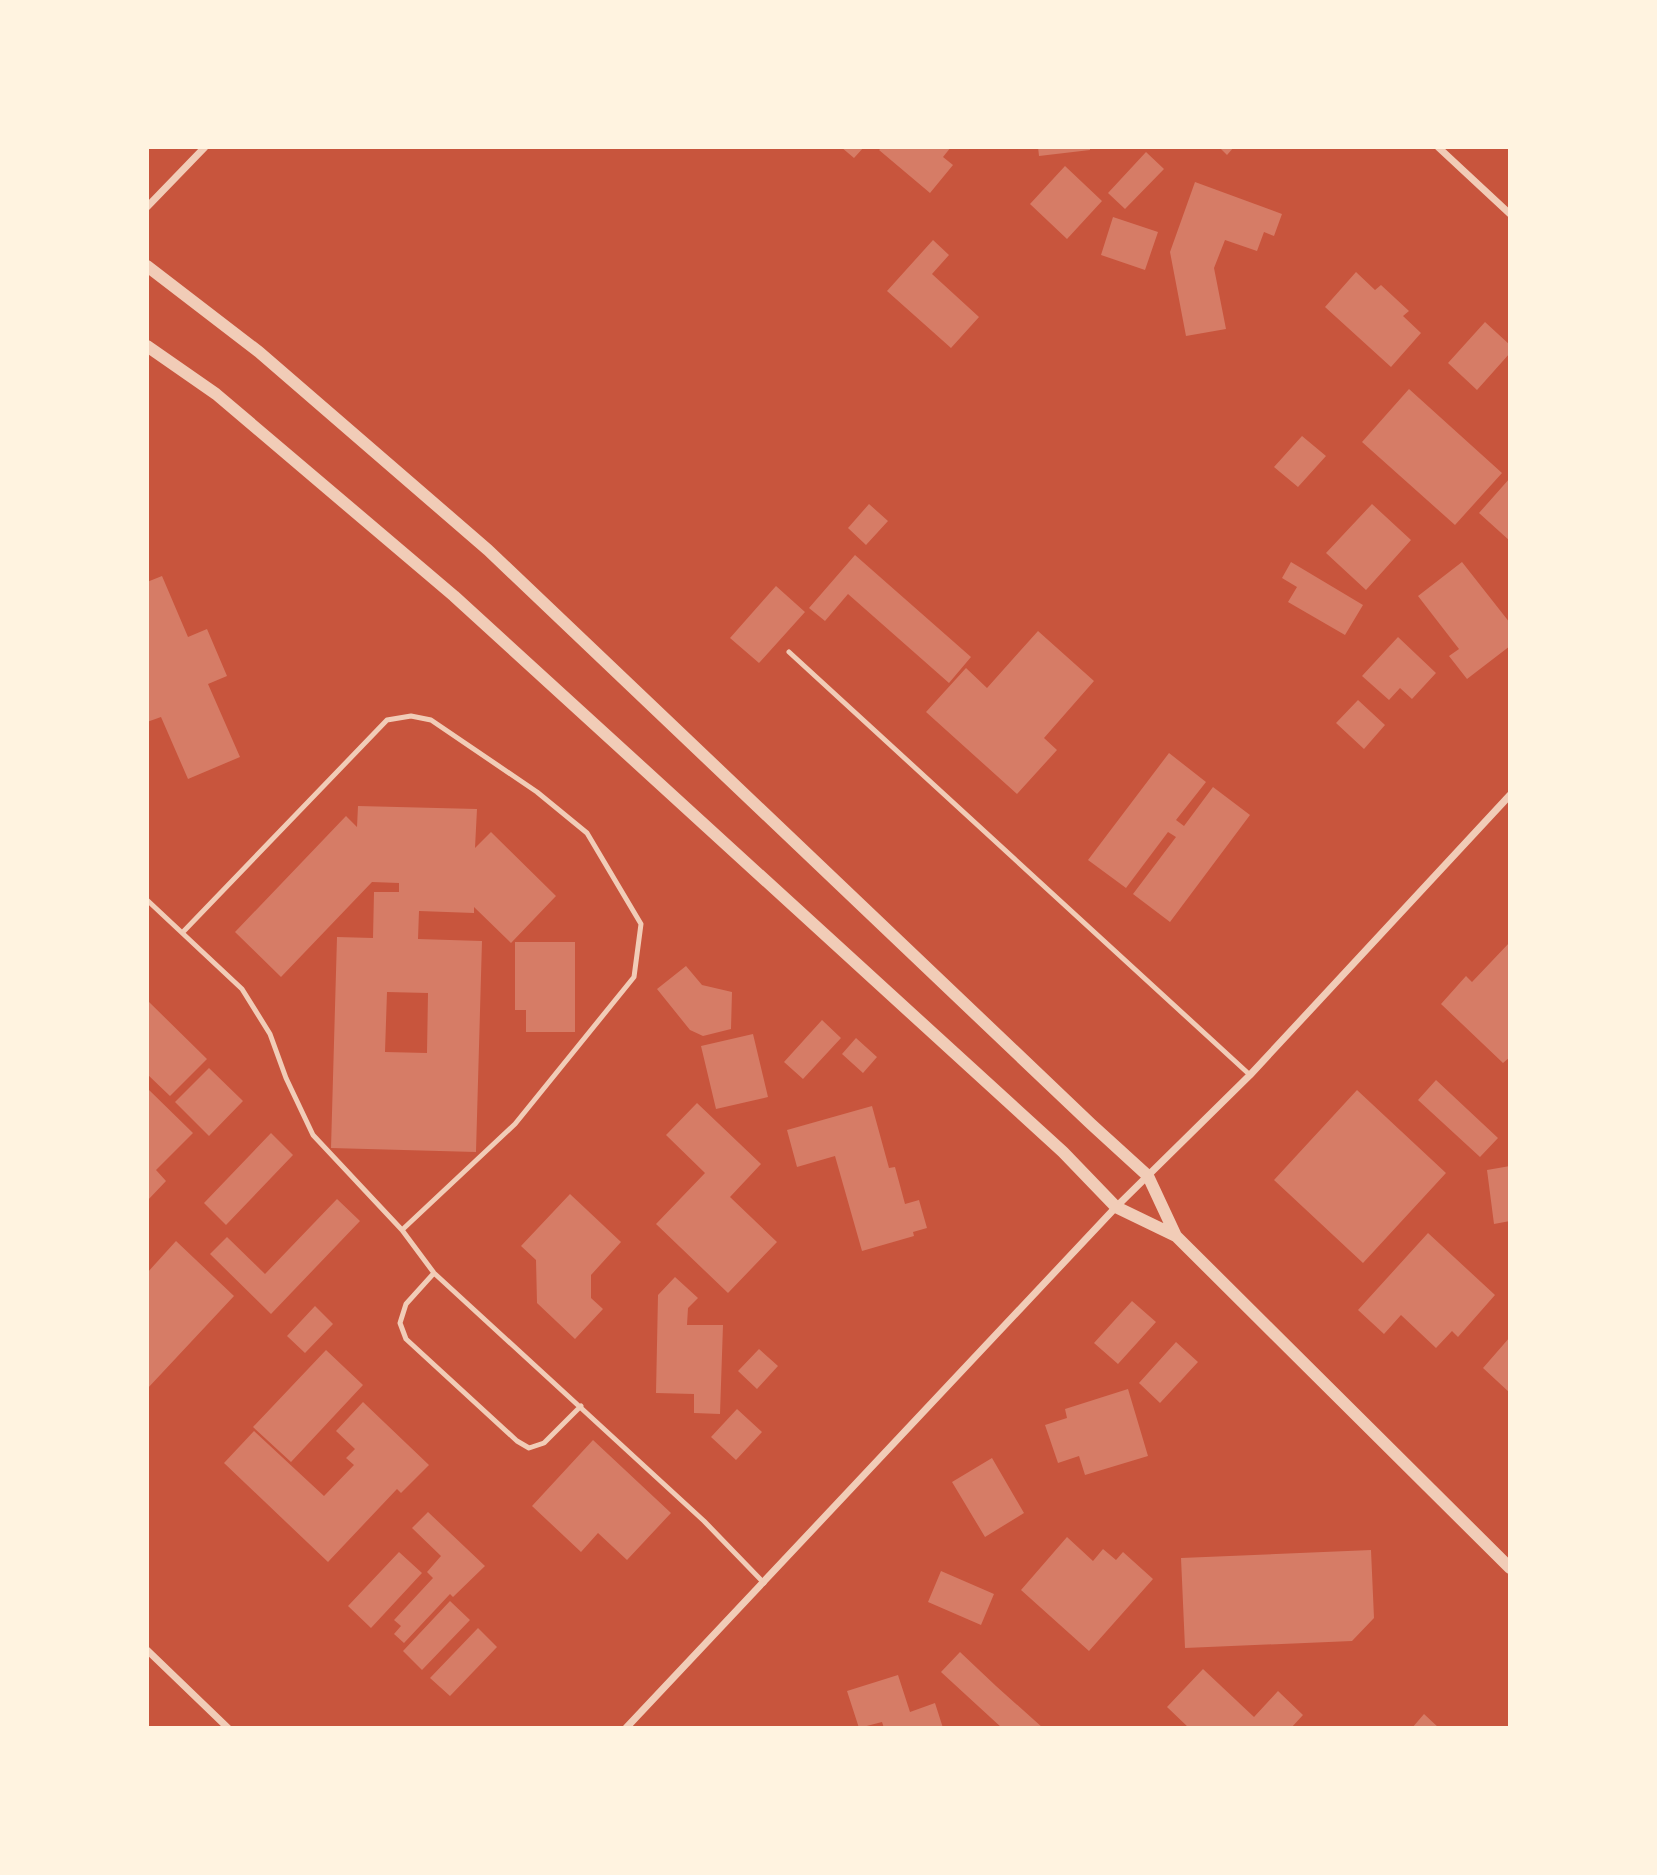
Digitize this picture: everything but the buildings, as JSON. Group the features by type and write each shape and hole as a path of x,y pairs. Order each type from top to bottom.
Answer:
{"street":[{"path":"147,208 205,147"},
{"path":"1438,147 1510,214"},
{"path":"147,266 259,352 488,550 1148,1176 1176,1236"},
{"path":"147,346 216,394 454,596 1063,1152 1116,1207 1176,1236 1510,1567"},
{"path":"626,1728 1116,1207 1250,1075 1510,795"},
{"path":"147,1650 228,1728"}],"lane":[{"path":"789,652 1250,1075"},
{"path":"183,932 387,720 411,716 431,720 537,792 587,834 641,924 634,977 515,1124 402,1230"},
{"path":"147,900 242,989 271,1034 286,1078 313,1135 402,1230 434,1273 704,1521 764,1583"},
{"path":"434,1273 406,1304 400,1323 406,1339 517,1441 529,1448 544,1443 581,1406"}]}
